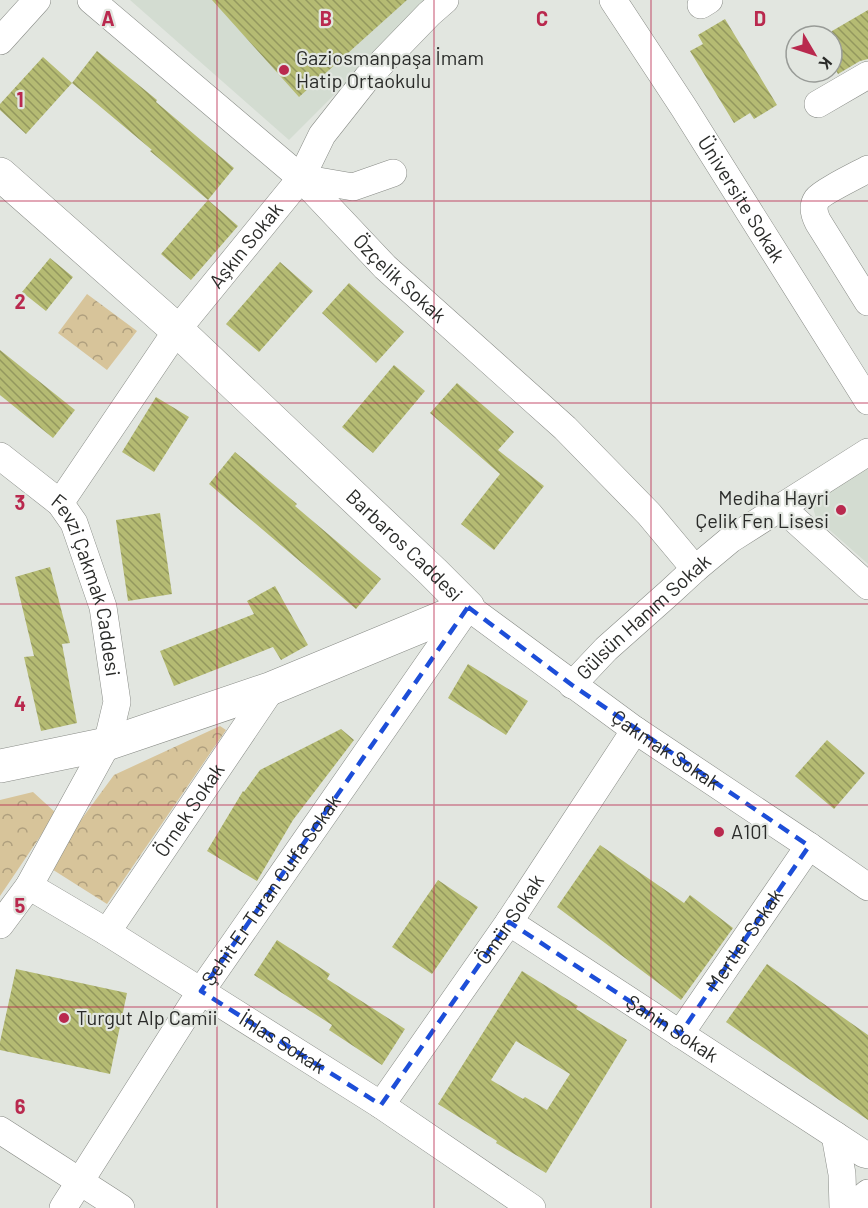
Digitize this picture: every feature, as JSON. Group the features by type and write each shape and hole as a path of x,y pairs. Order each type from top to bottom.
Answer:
{"main road":[{"name":"Barbaros Caddesi","path":"0,174 177,330 468,607 272,688 106,744 0,766"}],"street":[{"path":"0,41 37,0"},
{"name":"Özçelik Sokak","path":"91,0 301,178 385,267 565,428 649,514 695,569"},
{"name":"Aşkın Sokak","path":"60,503 177,330 301,178 322,135 367,78 445,0"},
{"name":"Üniversite Sokak","path":"613,0 684,108 868,401"},
{"path":"818,104 868,75"},
{"path":"868,169 818,197 814,206 818,222 868,302"},
{"path":"301,178 353,188 393,172"},
{"name":"Gülsün Hanım Sokak","path":"572,685 606,649 731,539 868,452"},
{"name":"Fevzi Çakmak Caddesi","path":"0,456 60,503 75,523 103,607 117,702 106,744 29,886 0,925"},
{"path":"781,507 868,586"},
{"name":"Çakmak Sokak","path":"468,607 635,730 868,887"},
{"name":"Şehit Er Turan Culfa Sokak","path":"63,1208 201,991 468,607"},
{"name":"Örnek Sokak","path":"107,932 272,688"},
{"name":"Ömür Sokak","path":"381,1105 509,922 635,730"},
{"name":"Mertler Sokak","path":"680,1034 809,846"},
{"name":"İhlas Sokak","path":"29,886 107,932 381,1105 532,1208"},
{"name":"Şahin Sokak","path":"509,922 868,1155"},
{"path":"0,1130 121,1208"},
{"path":"835,1135 842,1174 843,1208"},
{"path":"850,1208 868,1193"}],"highlighted area":[{"path":"468,607 572,685 809,846 680,1034 509,922 381,1105 201,991"}],"shaded area":[{"name":"Gaziosmanpaşa İmam Hatip Ortaokulu","path":"130,0 429,0 289,140"},
{"name":"Mediha Hayri Çelik Fen Lisesi","path":"868,466 868,564 816,518 811,501"}],"green space":[{"path":"87,294 137,331 107,370 58,333"},
{"path":"220,726 226,730 107,904 47,866 114,775"},
{"path":"33,792 56,813 0,896 0,800"}],"building":[{"path":"212,0 407,0 299,97"},
{"path":"868,10 868,59 844,70 844,24"},
{"path":"725,19 777,105 754,119 750,113 734,123 690,51 703,44 698,35"},
{"path":"97,51 234,168 208,200 72,83"},
{"path":"43,57 72,83 26,134 0,110 0,104"},
{"path":"208,200 238,226 191,280 161,254"},
{"path":"50,258 73,277 46,311 22,292"},
{"path":"280,262 313,291 259,352 226,324"},
{"path":"349,283 404,332 376,363 322,313"},
{"path":"0,350 75,410 53,438 0,395"},
{"path":"394,365 425,391 373,453 342,427"},
{"path":"457,383 514,432 498,450 544,486 494,550 461,524 500,474 430,413"},
{"path":"156,397 189,417 154,472 122,452"},
{"path":"235,452 381,579 356,609 209,484"},
{"path":"160,513 172,594 128,601 116,520"},
{"path":"50,567 70,643 62,644 77,723 41,731 24,657 34,656 15,577"},
{"path":"275,586 308,645 281,660 273,647 174,686 160,651 254,614 247,601"},
{"path":"468,664 528,701 506,735 448,698"},
{"path":"341,729 354,740 293,820 257,881 207,851 243,791 260,770"},
{"path":"827,740 865,773 834,809 795,776"},
{"path":"600,845 684,903 690,895 733,928 681,1000 557,907"},
{"path":"438,880 478,907 432,974 392,947"},
{"path":"277,940 330,974 327,979 405,1029 382,1065 329,1030 332,1025 254,975"},
{"path":"767,964 868,1035 868,1120 726,1022"},
{"name":"Turgut Alp Camii","path":"16,969 127,993 110,1074 0,1050"},
{"path":"522,971 578,1006 576,1009 627,1040 546,1173 438,1104","holes":["516,1041 570,1074 547,1110 491,1080"]}],"place":[{"name":"Gaziosmanpaşa İmam Hatip Ortaokulu","path":"284,70"},
{"name":"Mediha Hayri Çelik Fen Lisesi","path":"841,510"},
{"name":"A101","path":"719,832"},
{"name":"Turgut Alp Camii","path":"64,1018"}]}
